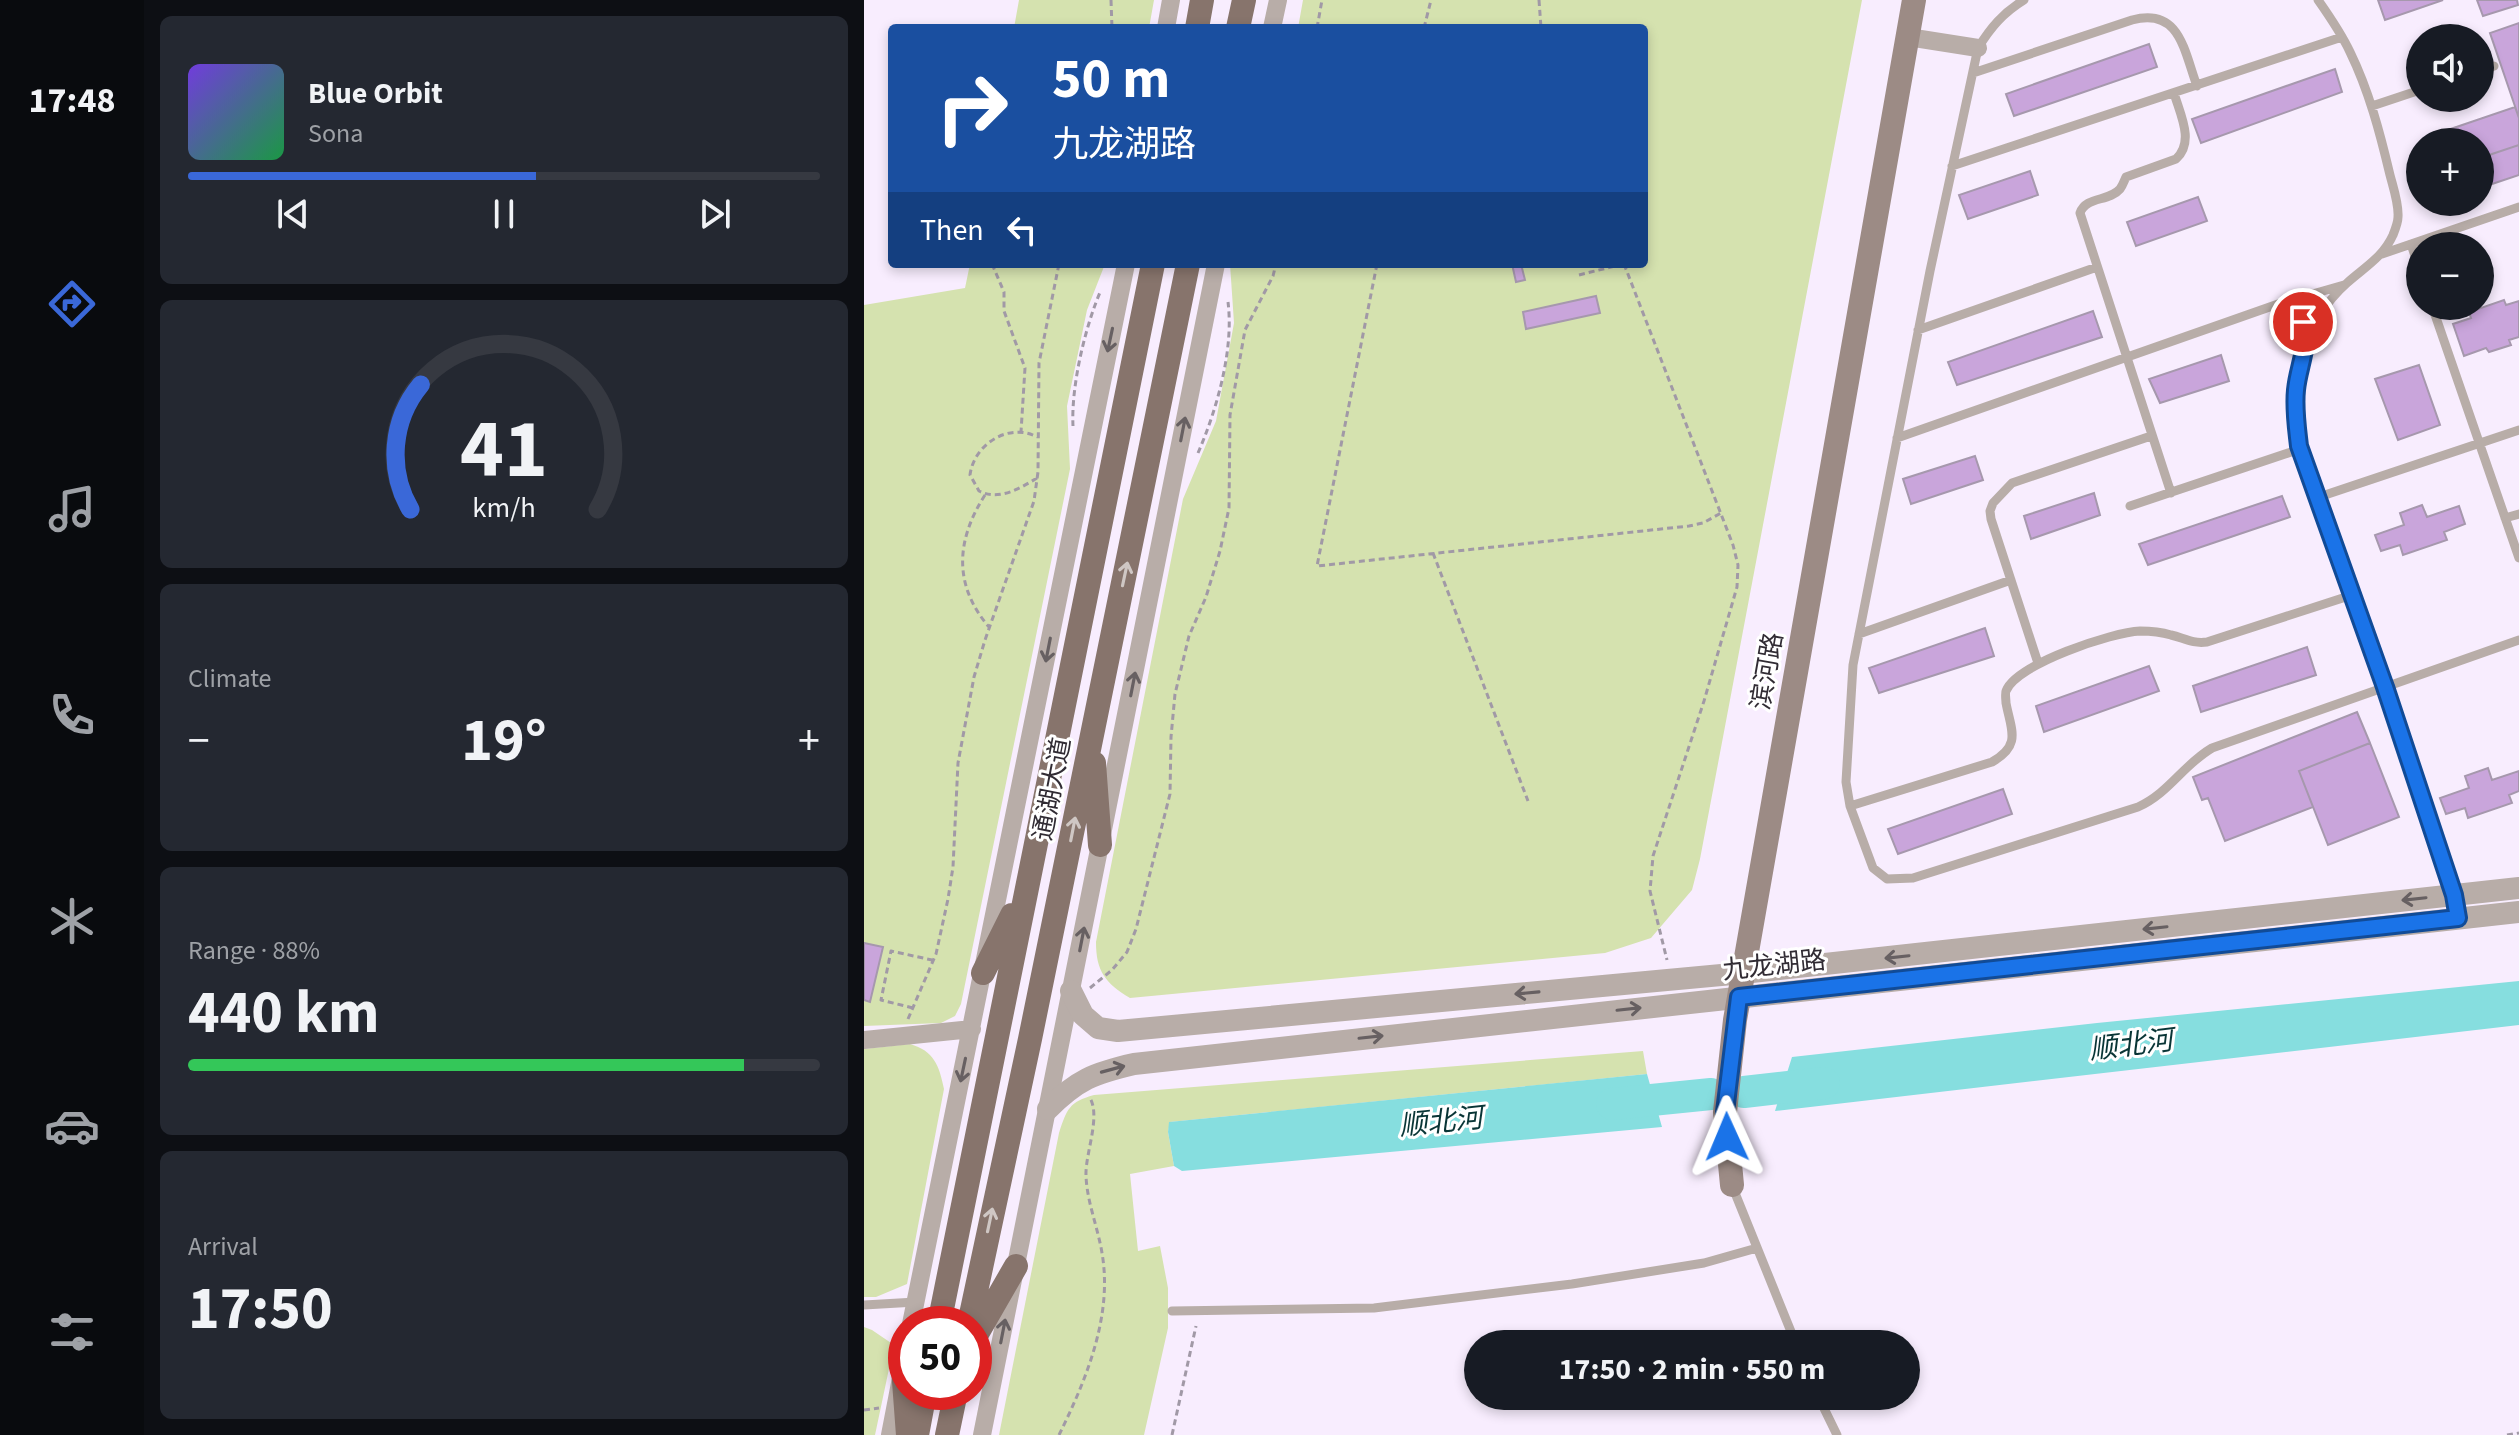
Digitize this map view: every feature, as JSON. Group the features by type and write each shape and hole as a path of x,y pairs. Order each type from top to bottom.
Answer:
{"main road":[{"path":"1187,0 1193,24"},
{"path":"1195,24 1202,0"},
{"path":"1239,24 1244,0"},
{"name":"滨河路","path":"1732,1185 1725,1112 1741,985 1914,0"},
{"name":"通湖大道","path":"943,1306 1152,268"},
{"name":"通湖大道","path":"973,1306 1187,268"},
{"path":"1180,302 1198,268"},
{"path":"1092,735 1100,845"},
{"path":"983,973 1028,884"},
{"path":"992,1308 1016,1266"},
{"path":"907,1410 908,1435"},
{"path":"917,1435 922,1410"},
{"path":"947,1435 952,1410"}],"street":[{"path":"1167,24 1171,0"},
{"path":"1273,24 1278,0"},
{"path":"1908,37 1978,48"},
{"path":"915,1306 1125,268"},
{"path":"982,1435 1048,1109 1076,993 1100,845 1215,268"},
{"name":"九龙湖路","path":"1048,1109 1079,1082 1105,1071 1162,1060 2519,888"},
{"name":"九龙湖路","path":"1076,993 1083,1015 1098,1028 1118,1031 1672,980 1741,985 2519,912"},
{"path":"864,1040 972,1029"},
{"path":"890,1435 895,1410"}],"lane":[{"path":"2024,0 1992,26 1978,48 1918,330 1853,665 1846,782 1850,806 1878,875 1897,880 1913,878 2138,807 2162,794 2188,765 2212,748 2519,640"},
{"path":"2306,344 2328,305 2345,285 2382,254 2394,234 2398,217 2372,106 2351,54 2318,0"},
{"path":"1973,73 2132,20 2153,16 2171,25 2179,37 2197,86"},
{"path":"1952,166 2342,37"},
{"path":"2171,493 2082,221 2081,208 2115,193 2126,177 2181,155 2185,149 2185,131 2174,93"},
{"path":"2372,106 2406,95"},
{"path":"2446,232 2519,207"},
{"path":"2382,254 2406,246"},
{"path":"1918,330 2097,267"},
{"path":"1897,438 2281,303 2345,285"},
{"path":"2281,303 2297,309 2305,328 2306,344 2295,392 2295,420 2300,449 2385,687 2454,895 2458,918"},
{"path":"2437,320 2519,558"},
{"path":"2316,498 2519,430"},
{"path":"2038,663 1990,511 1998,495 2012,483 2151,436"},
{"path":"2130,506 2300,449"},
{"path":"2505,518 2519,514"},
{"path":"1859,634 2011,580"},
{"path":"1850,806 2001,757 2013,734 2006,690 2038,663 2115,635 2138,631 2171,635 2189,642 2207,642 2352,595"},
{"name":"滨河路","path":"1732,1185 1790,1330"},
{"path":"1172,1311 1374,1308 1572,1284 1689,1265 1757,1248"},
{"path":"864,1305 916,1302"},
{"path":"1825,1410 1837,1435"}],"path":[{"path":"1111,0 1112,24"},
{"path":"1318,24 1322,0"},
{"path":"1425,24 1431,0"},
{"path":"1539,0 1541,24"},
{"path":"994,268 1004,292 1004,311 1025,368 1021,432"},
{"path":"900,1036 933,960 941,933 953,867 955,792 962,734 974,677 1034,501 1039,438 1039,363 1058,268"},
{"path":"1076,993 1112,970 1127,952 1136,929 1170,794 1175,694 1189,636 1206,597 1220,551 1229,508 1230,415 1245,330 1275,268"},
{"path":"1376,268 1317,566 1689,526 1703,523 1721,513"},
{"path":"1579,275 1608,268"},
{"path":"1626,268 1721,513 1738,565 1737,587 1704,701 1653,856 1650,891 1672,980"},
{"path":"1037,478 1006,494 985,494 979,491 970,475 974,457 988,442 1021,432 1039,438"},
{"path":"985,494 969,526 962,568 969,599 989,627"},
{"path":"1433,553 1528,801"},
{"path":"913,1008 881,1000 891,951 933,960"},
{"path":"1059,1435 1093,1355 1105,1285 1103,1256 1086,1175 1093,1102 1079,1082"},
{"path":"1172,1435 1199,1310"},
{"path":"2507,1435 2519,1433"}],"shaded area":[{"path":"1019,0 1154,0 1150,24 1015,24"},
{"path":"1303,0 1862,0 1692,890 1651,938 1605,953 1130,998 1114,987 1100,969 1096,942 1183,499 1216,421 1234,323 1230,268 1648,268 1648,24 1299,24"},
{"path":"969,268 1103,268 1087,310 1067,406 1070,469 961,1004 955,1016 941,1023 864,1026 864,305 965,288"},
{"path":"910,1044 925,1051 934,1060 944,1089 907,1284 876,1297 864,1297 864,1049"},
{"path":"1643,1051 1647,1074 1170,1122 1168,1132 1174,1166 1130,1174 1138,1251 1160,1246 1168,1288 1168,1328 1144,1435 999,1435 1059,1133 1067,1112 1079,1101 1094,1095"},
{"path":"864,1327 888,1341 888,1373 875,1435 864,1435"}],"water":[{"path":"2519,981 2519,1025 1775,1111 1792,1057"},
{"path":"1647,1074 1662,1127 1182,1171 1174,1166 1168,1132 1169,1122"}],"building":[{"path":"2378,0 2443,0 2385,20"},
{"path":"2477,0 2517,0 2518,5 2483,16"},
{"path":"2519,23 2519,118 2494,45 2494,32"},
{"path":"2149,44 2157,67 2014,116 2006,94"},
{"path":"2335,69 2342,92 2201,143 2192,119"},
{"path":"2515,107 2519,118 2519,145 2494,153 2494,128 2453,128"},
{"path":"2519,145 2519,175 2494,183 2494,153"},
{"path":"2030,171 2038,195 1968,219 1959,195"},
{"path":"2198,197 2207,221 2136,246 2127,222"},
{"path":"1513,268 1522,268 1525,280 1516,282"},
{"path":"1596,296 1600,313 1526,329 1523,312"},
{"path":"2504,300 2506,305 2519,301 2519,337 2509,340 2511,345 2489,352 2486,348 2464,356 2453,324 2465,320 2494,320 2494,303"},
{"path":"2093,311 2102,337 1957,385 1948,362"},
{"path":"2221,355 2229,381 2160,403 2149,379"},
{"path":"2419,365 2440,425 2398,440 2375,379"},
{"path":"1975,456 1983,480 1911,504 1903,479"},
{"path":"2094,493 2100,515 2031,539 2024,516"},
{"path":"2282,496 2290,517 2148,565 2139,544"},
{"path":"2422,505 2427,517 2459,506 2465,524 2444,532 2447,540 2403,555 2400,545 2381,551 2375,535 2404,525 2400,513"},
{"path":"1985,628 1994,656 1879,693 1869,668"},
{"path":"2307,647 2316,675 2201,712 2193,686"},
{"path":"2149,666 2159,691 2044,732 2036,706"},
{"path":"2357,712 2370,743 2299,771 2313,807 2225,841 2208,798 2202,800 2193,777"},
{"path":"2370,743 2399,817 2328,845 2299,771"},
{"path":"2488,768 2492,780 2519,771 2519,791 2509,795 2512,803 2468,818 2465,808 2446,814 2440,798 2469,788 2465,776"},
{"path":"2003,789 2012,814 1898,854 1888,829"},
{"path":"864,943 883,947 870,1002 864,1000"}],"waterway":[{"name":"顺北河","path":"1744,1092 1824,1083"},
{"name":"顺北河","path":"1612,1104 1711,1094"}],"route":[{"path":"1727,1137 1725,1112 1739,997 2458,918 2454,895 2385,687 2299,446 2295,392 2306,344 2303,322"}]}
